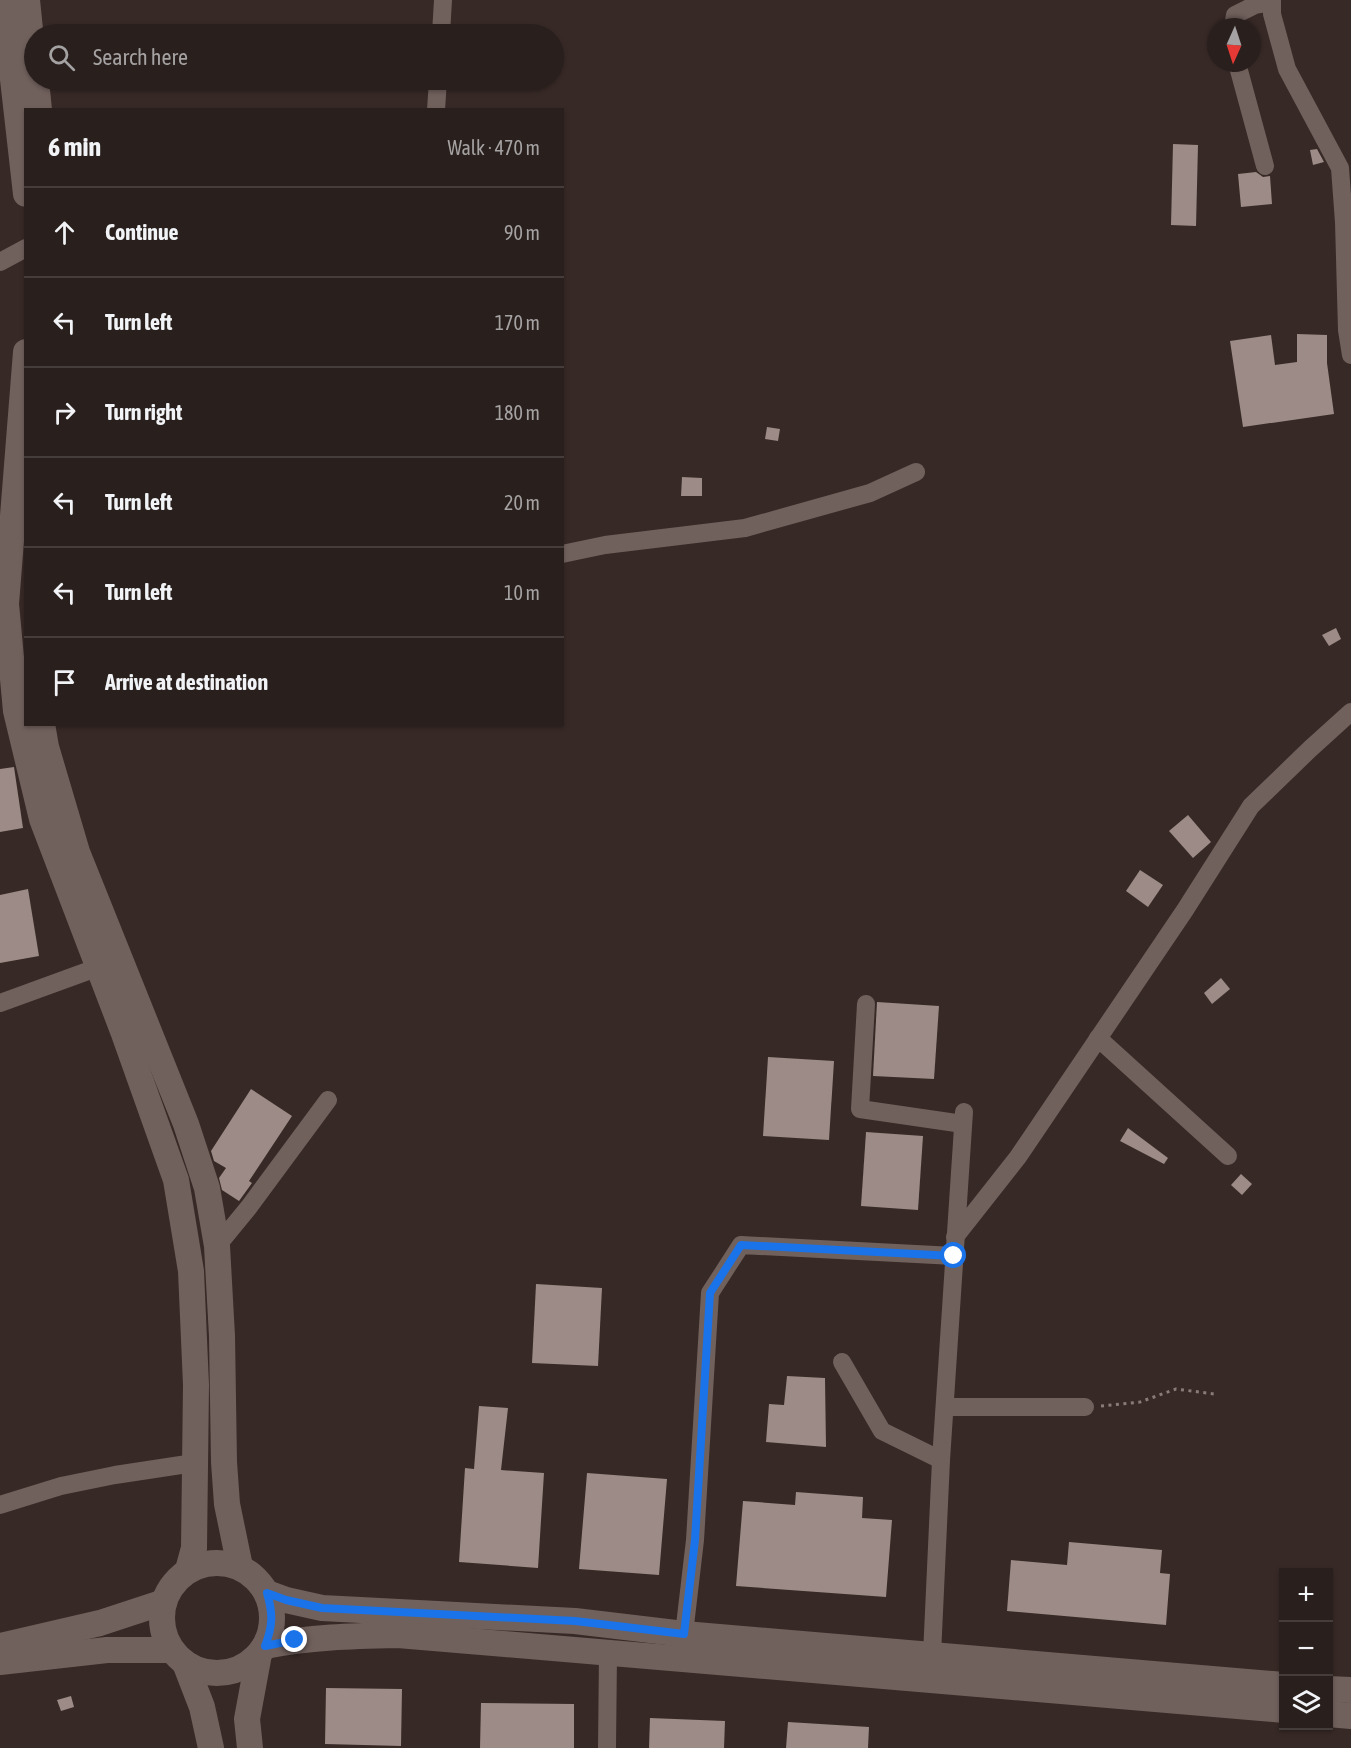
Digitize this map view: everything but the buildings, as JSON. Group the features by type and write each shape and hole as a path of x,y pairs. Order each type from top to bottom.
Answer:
{"main road":[{"path":"4,0 24,176"},
{"path":"27,0 29,24"},
{"path":"37,90 39,108"},
{"path":"24,403 16,605 7,689 16,711 42,819 99,967 176,1180 191,1271 196,1385 194,1548 188,1570"},
{"path":"42,726 46,747 77,852 189,1134 207,1188 217,1246 227,1504 240,1567"},
{"path":"194,1463 224,1462"},
{"path":"211,1748 202,1707 178,1657 163,1634 161,1616 164,1602 174,1582 188,1570 204,1563 223,1562 240,1567 256,1578 267,1593 272,1610 272,1629 262,1650 247,1719 250,1748"},
{"path":"267,1593 322,1608 575,1621 684,1634 1279,1685"},
{"path":"0,1646 100,1623 164,1602"},
{"path":"0,1662 107,1650 178,1657 201,1671 219,1673 237,1669 253,1660 262,1650 295,1640 398,1635 1279,1710"},
{"path":"1333,1689 1351,1690"},
{"path":"1333,1714 1351,1716"}],"street":[{"path":"442,24 443,0"},
{"path":"1234,18 1235,15 1255,5 1272,1 1272,15 1287,69 1340,168 1347,330 1351,355"},
{"path":"1239,72 1265,166"},
{"path":"436,108 437,90"},
{"path":"0,262 24,249"},
{"path":"564,554 605,545 745,528 870,494 916,472"},
{"path":"955,1237 1018,1157 1185,910 1251,806 1351,712"},
{"path":"0,1003 99,967"},
{"path":"866,1004 860,1109 964,1118 941,1460 932,1655"},
{"path":"1098,1038 1228,1156"},
{"path":"217,1246 249,1207 328,1100"},
{"path":"684,1634 695,1540 710,1293 741,1245 954,1256"},
{"path":"842,1362 882,1431 941,1460"},
{"path":"945,1407 1085,1407"},
{"path":"0,1505 61,1486 194,1463"},
{"path":"607,1748 608,1654"}],"path":[{"path":"1085,1407 1140,1402 1176,1389 1214,1394"}],"route":[{"path":"295,1640 265,1646 272,1629 272,1610 267,1593 300,1604 322,1608 575,1621 684,1634 695,1540 710,1293 741,1245 954,1256"}]}
